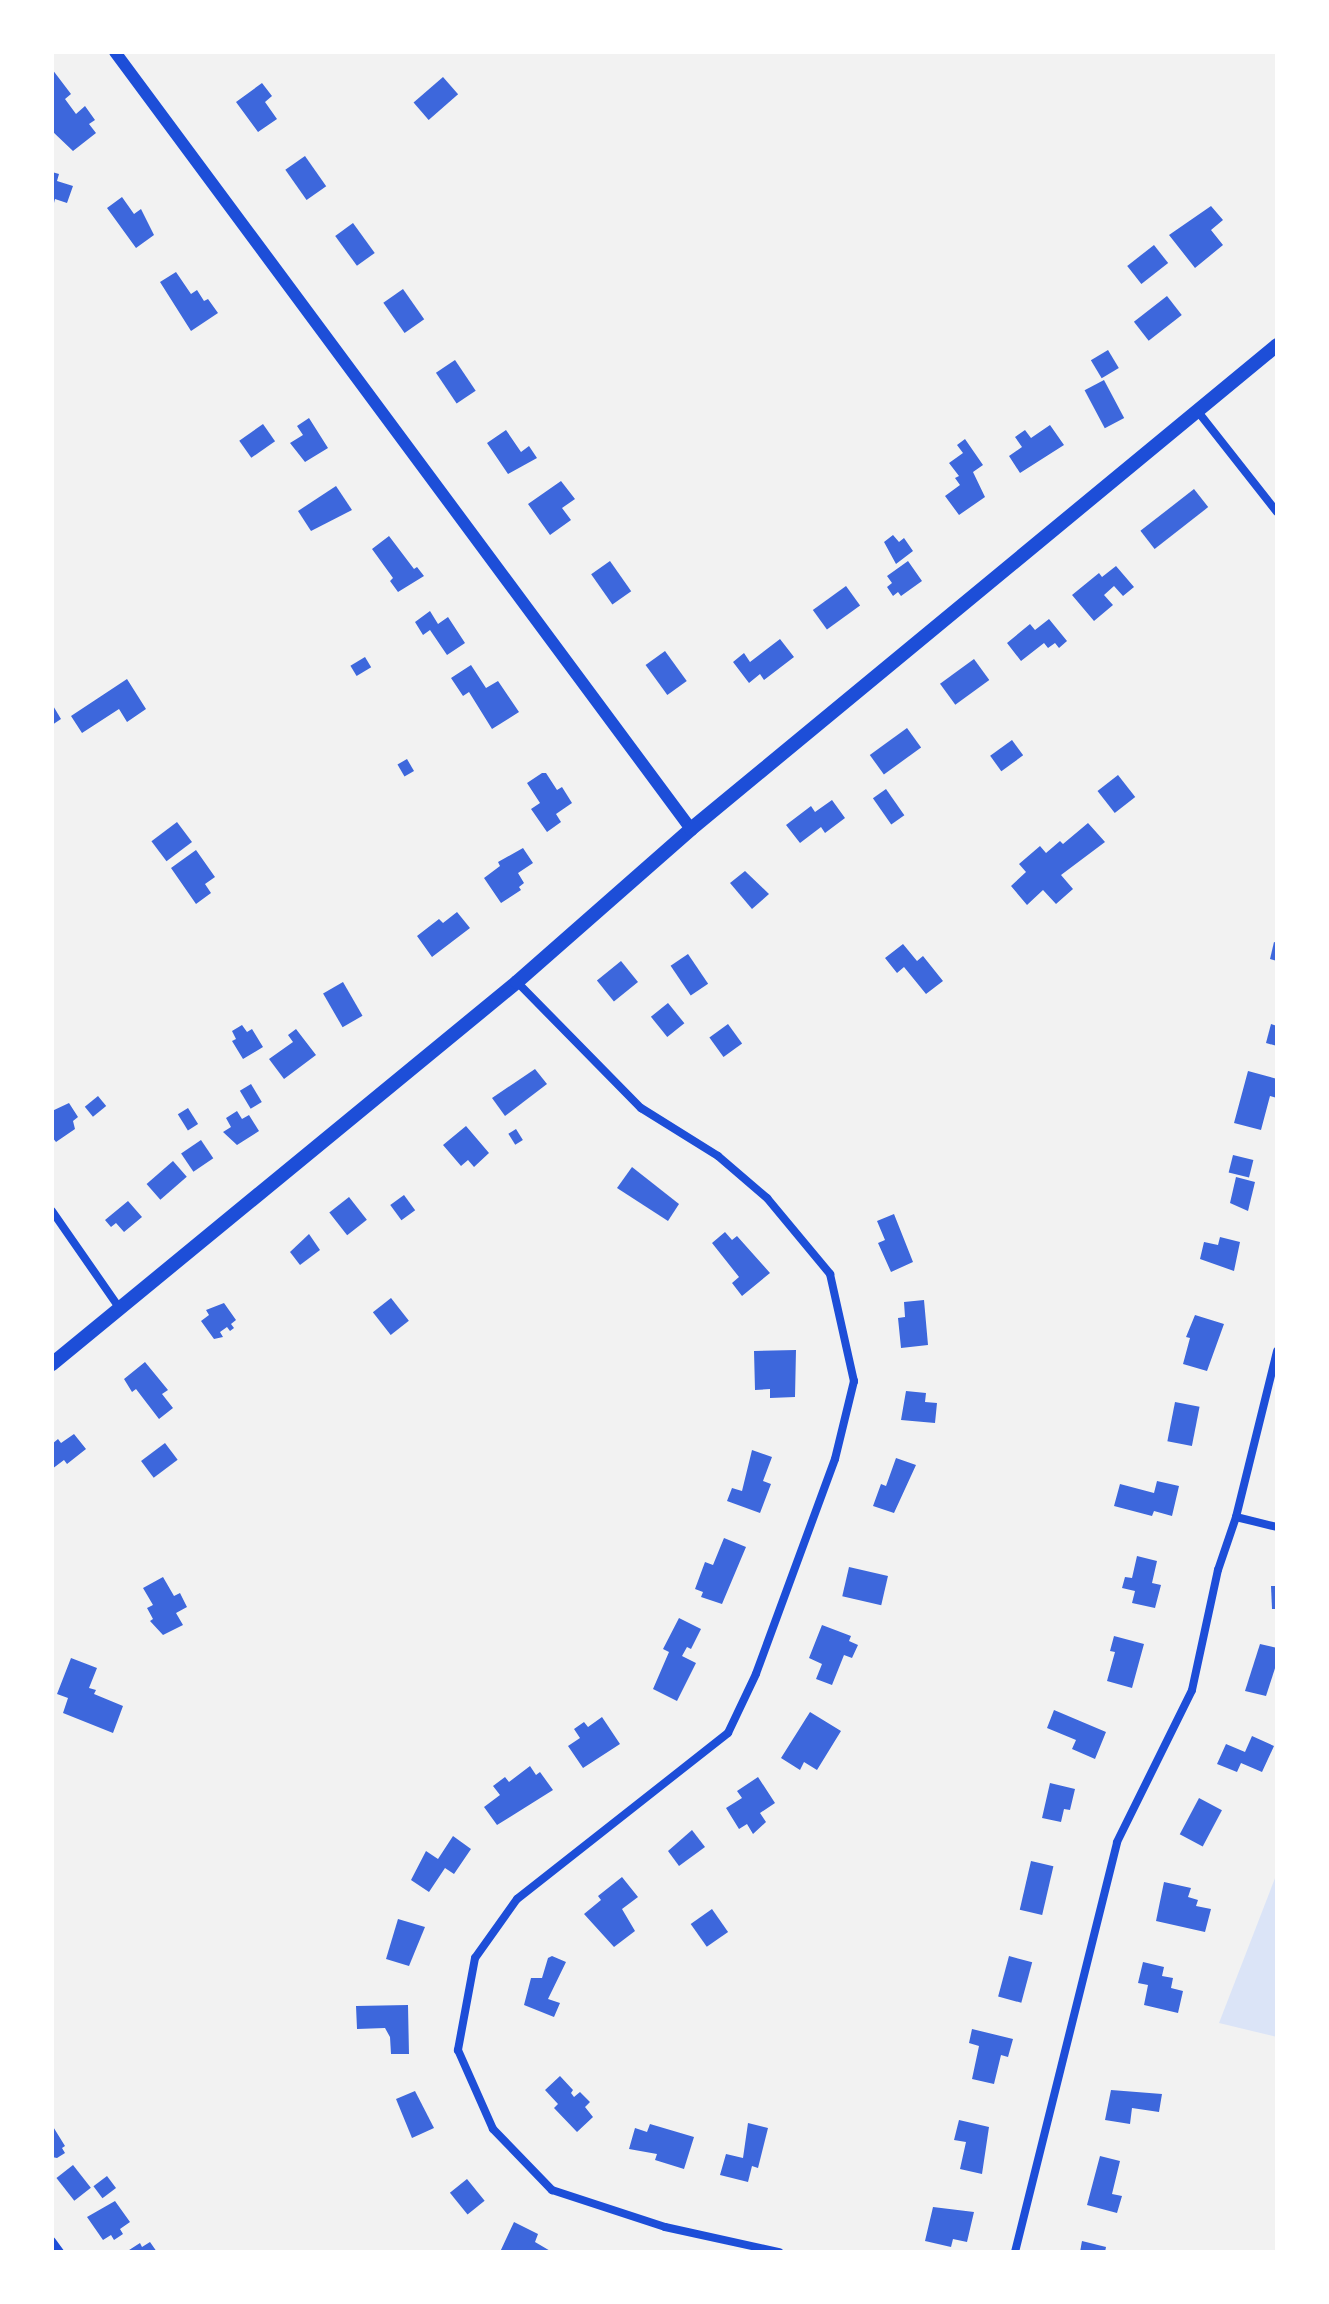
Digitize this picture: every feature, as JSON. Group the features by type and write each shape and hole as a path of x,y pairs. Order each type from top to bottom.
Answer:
{"main road":[{"path":"52,1364 517,982 691,829 1199,413 1277,345"}],"street":[{"path":"115,52 691,829"},
{"path":"1199,413 1277,512"},
{"path":"517,982 641,1108 718,1156 767,1198 830,1274 854,1381 835,1459 756,1674 728,1733 517,1899 475,1958 458,2050 493,2129 552,2190 665,2227 779,2252"},
{"path":"52,1211 120,1309"},
{"path":"1015,2252 1117,1842 1192,1690 1218,1570 1236,1517 1277,1351"},
{"path":"1236,1517 1277,1527"},
{"path":"52,2241 60,2252"}],"shaded area":[{"path":"1277,1873 1277,2037 1219,2023"}],"building":[{"path":"52,69 71,94 65,99 76,114 85,106 95,120 89,124 96,133 73,151 52,131"},
{"path":"443,77 458,94 429,120 414,103"},
{"path":"262,83 272,96 265,102 277,119 258,132 236,102"},
{"path":"305,156 326,186 307,200 285,170"},
{"path":"52,172 59,174 57,181 73,186 67,203 55,199 53,207"},
{"path":"122,197 134,214 141,209 154,235 136,248 107,208"},
{"path":"1211,206 1223,220 1211,230 1223,245 1195,268 1169,235"},
{"path":"353,223 375,253 357,266 335,236"},
{"path":"1154,245 1168,263 1141,284 1127,266"},
{"path":"176,272 191,294 197,290 218,313 191,331 160,282"},
{"path":"403,289 424,319 405,333 383,303"},
{"path":"1167,296 1182,315 1149,341 1134,322"},
{"path":"1108,350 1119,368 1102,378 1091,360"},
{"path":"455,360 476,391 457,404 436,373"},
{"path":"1104,380 1124,418 1105,428 1085,390"},
{"path":"309,418 328,448 305,462 290,443 303,435 297,426"},
{"path":"263,424 275,441 251,458 239,441"},
{"path":"1050,425 1064,445 1020,473 1009,456 1022,447 1015,437 1025,430 1031,438"},
{"path":"506,430 521,452 529,446 537,458 508,474 487,443"},
{"path":"965,439 983,465 973,472 985,497 959,515 945,496 960,485 955,478 959,476 949,463 963,453 957,445"},
{"path":"561,481 575,499 562,508 571,520 550,535 528,504"},
{"path":"336,486 352,510 311,531 298,511"},
{"path":"1194,489 1208,507 1155,549 1140,531"},
{"path":"893,535 899,542 904,538 913,551 896,564 884,542"},
{"path":"389,536 414,569 417,567 424,576 398,592 390,581 393,578 372,549"},
{"path":"610,561 631,591 612,605 591,574"},
{"path":"908,561 922,581 901,596 898,592 893,596 887,587 892,583 887,576"},
{"path":"1116,566 1134,587 1123,596 1114,586 1104,595 1113,605 1094,621 1072,595 1099,573 1102,577"},
{"path":"846,586 860,605 827,630 813,610"},
{"path":"430,611 438,624 448,617 465,643 447,655 430,630 423,635 415,622"},
{"path":"1049,619 1067,641 1059,648 1055,643 1048,648 1044,643 1021,661 1007,643 1030,624 1035,630"},
{"path":"780,639 794,657 764,680 760,674 749,683 733,662 744,653 750,662"},
{"path":"665,651 687,681 667,695 646,665"},
{"path":"365,657 371,667 357,676 350,666"},
{"path":"974,659 989,680 955,705 940,684"},
{"path":"471,665 486,688 498,681 519,712 492,729 469,692 463,696 451,678"},
{"path":"127,679 146,709 127,722 119,709 82,733 71,716"},
{"path":"52,704 61,719 52,725"},
{"path":"907,728 921,747 884,774 870,755"},
{"path":"1012,740 1023,755 1001,771 990,756"},
{"path":"407,759 414,771 404,777 397,765"},
{"path":"546,773 557,790 562,787 572,803 556,814 561,822 547,832 531,809 540,803 527,783"},
{"path":"1118,775 1135,797 1115,813 1098,791"},
{"path":"886,789 904,815 891,824 873,798"},
{"path":"832,800 845,818 825,833 821,827 800,843 786,825 811,806 815,812"},
{"path":"177,822 192,842 166,861 151,841"},
{"path":"1088,823 1105,842 1061,875 1073,889 1056,904 1043,890 1027,905 1011,886 1026,872 1019,864 1040,846 1046,853 1060,841 1063,844"},
{"path":"523,848 533,863 518,873 524,883 519,887 521,890 501,903 484,878 500,866 498,862"},
{"path":"196,850 215,877 205,884 211,893 196,904 171,868"},
{"path":"745,871 769,894 752,909 730,883"},
{"path":"457,912 470,928 432,957 417,936 439,919 443,923"},
{"path":"1274,942 1277,943 1277,961 1270,959"},
{"path":"903,944 917,961 923,956 943,981 926,994 904,967 897,973 885,958"},
{"path":"688,954 708,984 691,996 671,966"},
{"path":"621,961 638,982 614,1001 597,981"},
{"path":"343,982 362,1016 343,1027 323,994"},
{"path":"668,1003 684,1023 667,1037 651,1017"},
{"path":"728,1024 742,1043 723,1057 709,1038"},
{"path":"1271,1024 1277,1026 1277,1046 1266,1043"},
{"path":"242,1025 247,1032 252,1029 263,1047 243,1059 232,1041 236,1039 232,1031"},
{"path":"296,1029 316,1055 284,1079 269,1059 293,1042 288,1035"},
{"path":"535,1069 547,1084 505,1116 492,1098"},
{"path":"1248,1071 1277,1079 1277,1098 1270,1096 1261,1130 1234,1123"},
{"path":"251,1084 262,1102 251,1109 240,1091"},
{"path":"98,1096 106,1106 93,1117 85,1107"},
{"path":"69,1103 78,1117 73,1121 75,1129 56,1142 52,1137 52,1111"},
{"path":"188,1108 198,1124 188,1130 178,1114"},
{"path":"237,1111 242,1119 249,1115 259,1131 237,1145 223,1132 231,1127 226,1118"},
{"path":"466,1126 489,1153 474,1167 468,1160 461,1166 443,1145"},
{"path":"516,1129 523,1140 515,1145 508,1134"},
{"path":"201,1140 213,1158 193,1172 181,1153"},
{"path":"1233,1155 1253,1160 1249,1178 1229,1172"},
{"path":"173,1161 187,1177 160,1200 147,1184"},
{"path":"632,1167 679,1204 668,1221 617,1188"},
{"path":"1236,1177 1255,1182 1248,1211 1230,1203"},
{"path":"404,1195 415,1210 401,1220 390,1205"},
{"path":"349,1197 367,1220 347,1235 329,1212"},
{"path":"128,1201 142,1217 124,1232 116,1223 111,1227 105,1220"},
{"path":"894,1214 913,1262 891,1272 878,1243 885,1240 877,1221"},
{"path":"725,1232 732,1240 737,1236 770,1273 742,1296 732,1283 739,1277 712,1243"},
{"path":"309,1234 320,1250 300,1265 290,1252"},
{"path":"1220,1237 1240,1242 1234,1271 1200,1259 1204,1242 1218,1245"},
{"path":"391,1298 409,1321 391,1335 373,1312"},
{"path":"924,1300 928,1345 901,1348 898,1318 905,1317 904,1302"},
{"path":"224,1303 236,1320 231,1324 234,1328 230,1331 227,1327 220,1332 223,1337 214,1339 201,1321 209,1315 206,1310"},
{"path":"1195,1315 1224,1324 1207,1371 1183,1364 1190,1338 1186,1337"},
{"path":"796,1350 795,1397 770,1398 770,1389 755,1390 754,1351"},
{"path":"145,1362 168,1390 162,1394 173,1408 159,1419 136,1389 132,1392 124,1379"},
{"path":"906,1391 926,1393 925,1402 937,1403 935,1423 901,1420"},
{"path":"1175,1402 1200,1407 1192,1446 1167,1441"},
{"path":"74,1434 86,1449 67,1464 64,1460 52,1469 52,1444 58,1439 61,1443"},
{"path":"165,1443 178,1460 154,1478 141,1461"},
{"path":"752,1450 772,1457 763,1481 771,1484 760,1513 727,1501 732,1488 742,1491"},
{"path":"896,1458 916,1465 894,1513 873,1506 881,1484 886,1486"},
{"path":"1157,1481 1179,1486 1172,1516 1154,1511 1152,1516 1114,1506 1120,1484 1154,1493"},
{"path":"724,1538 746,1547 722,1604 701,1597 703,1592 695,1589 705,1562 713,1565"},
{"path":"1137,1556 1157,1561 1152,1583 1161,1585 1155,1608 1132,1603 1135,1591 1122,1588 1125,1577 1132,1578"},
{"path":"849,1567 888,1576 881,1605 842,1596"},
{"path":"163,1577 174,1596 180,1593 187,1607 176,1613 183,1625 163,1635 150,1621 153,1619 147,1608 153,1605 143,1588"},
{"path":"1271,1586 1277,1586 1277,1609 1272,1609"},
{"path":"679,1618 701,1629 691,1649 687,1647 682,1656 696,1663 677,1701 653,1689 669,1652 663,1649"},
{"path":"822,1625 851,1636 849,1641 858,1645 852,1658 844,1655 832,1685 816,1679 822,1664 809,1658"},
{"path":"1114,1636 1144,1644 1132,1688 1107,1681 1115,1652 1110,1651"},
{"path":"1260,1644 1277,1648 1277,1662 1266,1696 1245,1691"},
{"path":"71,1658 97,1668 89,1688 96,1690 94,1694 123,1706 113,1733 63,1713 68,1698 57,1694"},
{"path":"1054,1710 1106,1732 1095,1759 1072,1749 1076,1740 1047,1728"},
{"path":"810,1712 841,1731 817,1770 804,1762 800,1770 781,1758"},
{"path":"602,1717 620,1744 583,1768 568,1746 580,1738 574,1729 584,1722 588,1727"},
{"path":"1252,1736 1274,1746 1262,1772 1241,1763 1237,1772 1217,1764 1226,1744 1245,1752"},
{"path":"530,1766 536,1775 540,1772 553,1790 497,1825 484,1807 500,1795 493,1786 505,1777 509,1782"},
{"path":"758,1777 775,1803 760,1813 766,1822 753,1834 747,1824 739,1829 726,1808 742,1798 737,1791"},
{"path":"1050,1783 1075,1789 1070,1810 1064,1809 1061,1822 1042,1818"},
{"path":"1199,1798 1222,1810 1203,1846 1180,1834"},
{"path":"692,1830 705,1847 679,1866 668,1851"},
{"path":"453,1836 471,1849 454,1874 445,1868 429,1892 411,1880 426,1851 438,1859"},
{"path":"1031,1861 1053,1866 1042,1915 1020,1910"},
{"path":"622,1877 638,1897 622,1909 635,1931 614,1947 584,1914 601,1900 598,1896"},
{"path":"1164,1882 1191,1888 1188,1897 1198,1900 1196,1906 1211,1909 1205,1932 1156,1921"},
{"path":"712,1909 728,1932 707,1947 691,1924"},
{"path":"398,1919 425,1927 409,1966 386,1959"},
{"path":"552,1956 566,1962 548,1999 560,2003 554,2017 524,2005 531,1978 542,1978 548,1958"},
{"path":"1009,1956 1032,1962 1021,2003 998,1997"},
{"path":"1143,1962 1164,1967 1162,1976 1173,1978 1171,1988 1183,1991 1178,2013 1144,2005 1148,1985 1138,1983"},
{"path":"408,2005 409,2054 391,2054 390,2037 385,2028 357,2029 356,2006"},
{"path":"972,2029 1013,2039 1008,2057 1001,2055 994,2084 972,2079 979,2046 969,2043"},
{"path":"560,2076 573,2090 571,2093 574,2097 580,2092 590,2102 585,2107 593,2117 577,2132 554,2108 558,2104 545,2090"},
{"path":"1111,2090 1162,2094 1159,2112 1132,2108 1130,2124 1105,2120"},
{"path":"415,2091 434,2128 412,2138 396,2099"},
{"path":"959,2120 989,2127 982,2174 960,2169 966,2142 954,2140"},
{"path":"748,2123 768,2128 758,2168 752,2166 748,2182 720,2175 726,2154 743,2158"},
{"path":"650,2124 694,2137 684,2169 655,2160 657,2154 629,2149 635,2128 647,2132"},
{"path":"52,2125 65,2146 62,2148 65,2153 57,2158 52,2157"},
{"path":"1100,2156 1120,2161 1112,2194 1122,2196 1117,2213 1087,2205"},
{"path":"73,2165 91,2188 74,2201 56,2178"},
{"path":"107,2176 116,2188 102,2198 93,2186"},
{"path":"467,2179 485,2201 468,2215 450,2193"},
{"path":"115,2201 130,2222 120,2229 123,2234 114,2240 111,2235 103,2240 87,2217"},
{"path":"933,2207 974,2212 967,2242 953,2239 951,2247 925,2241"},
{"path":"514,2222 538,2234 535,2242 552,2252 500,2252"},
{"path":"1082,2241 1106,2247 1105,2252 1080,2252"},
{"path":"150,2242 157,2252 126,2252 140,2243 142,2247"}]}
